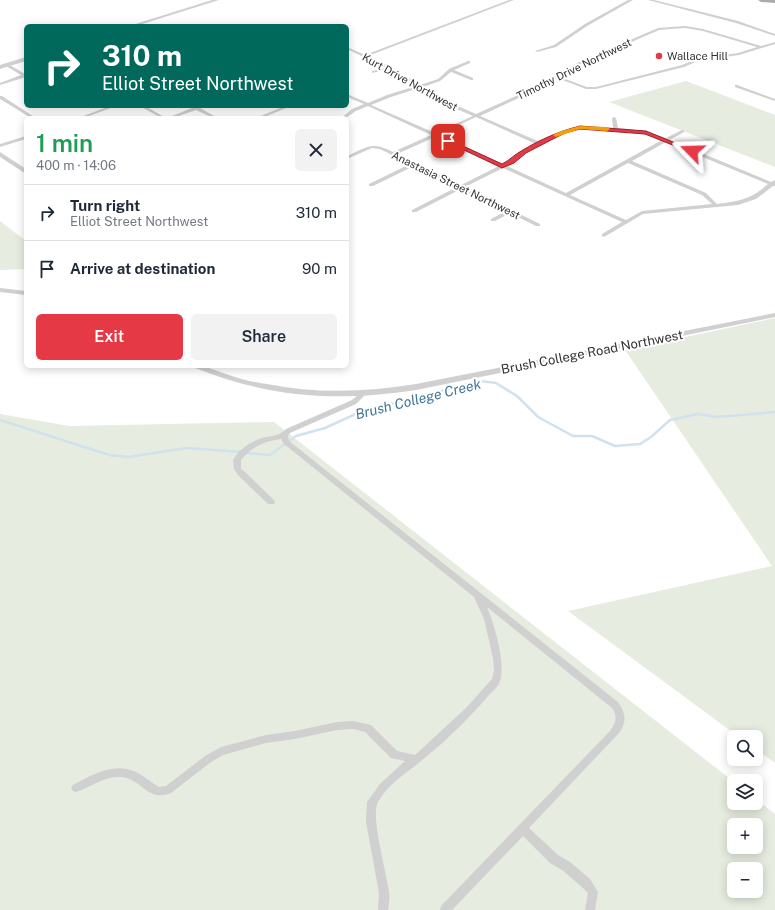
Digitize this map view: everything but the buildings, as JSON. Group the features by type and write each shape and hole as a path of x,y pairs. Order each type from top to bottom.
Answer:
{"main road":[{"path":"761,0 775,1"}],"street":[{"path":"138,24 217,0"},
{"path":"366,56 512,0"},
{"path":"537,51 554,46 586,25 631,0"},
{"path":"650,0 737,22 775,35"},
{"name":"Timothy Drive Northwest","path":"393,154 537,88 568,69 618,45 658,29 668,27 685,27 704,30 762,47"},
{"path":"557,77 591,88 692,63 702,63 710,59 775,43"},
{"name":"Kurt Drive Northwest","path":"349,50 366,56 390,68 434,98 539,144"},
{"path":"0,66 24,59"},
{"path":"345,116 349,113 396,93 439,80 450,70 469,62"},
{"path":"6,64 24,75"},
{"path":"373,72 390,68"},
{"path":"450,70 472,79"},
{"path":"0,84 24,77"},
{"path":"736,86 775,100"},
{"path":"349,96 625,222"},
{"path":"0,97 31,116"},
{"path":"86,116 108,108"},
{"path":"146,108 160,116"},
{"path":"174,116 196,108"},
{"path":"201,108 213,116"},
{"path":"263,116 284,108"},
{"path":"614,118 616,130"},
{"path":"414,211 511,162 524,151 571,129 580,128 646,132 774,183"},
{"path":"566,195 682,130"},
{"path":"0,146 24,138"},
{"name":"Anastasia Street Northwest","path":"349,157 374,147 380,148 538,224"},
{"path":"0,154 24,170"},
{"path":"629,161 704,194 717,206"},
{"path":"371,185 414,164"},
{"path":"604,234 642,213 738,203 755,198 774,183"},
{"path":"493,220 510,211"},
{"path":"0,290 24,293"},
{"name":"Brush College Road Northwest","path":"204,368 243,382 284,390 317,393 361,393 416,387 775,315"},
{"path":"271,502 241,473 238,469 237,460 244,452 258,443 274,437 284,436 288,431 298,425 354,402 361,396 361,393"},
{"path":"284,436 284,439 288,445 615,705 620,711 622,718 620,726 613,734 445,910"},
{"path":"383,910 384,893 371,822 372,802 383,787 469,711 496,681 498,671 497,658 488,619 477,595"},
{"path":"76,788 115,771 128,773 158,792 168,790 208,759 221,751 266,739 353,725 368,728 394,755 415,759"},
{"path":"523,829 549,855 566,866 586,883 593,892 590,910"}],"shaded area":[{"path":"686,81 775,115 775,167 609,102"},
{"path":"0,221 24,239 24,269 0,270"},
{"path":"775,318 775,763 763,754 763,730 730,730 568,611 772,566 625,350"},
{"path":"0,414 69,426 274,422 727,777 727,810 763,810 763,805 775,814 775,910 0,910"}],"waterway":[{"name":"Brush College Creek","path":"246,453 270,455 296,436 325,428 360,412 480,381 496,383 517,396 538,417 573,436 592,436 615,446 640,444 651,437 670,420 698,414 717,417 775,412"},
{"name":"Brush College Creek","path":"0,420 109,455 128,457 187,448 241,452"}],"slow traffic":[{"path":"556,135 571,129 607,129"}],"place":[{"name":"Wallace Hill","path":"659,56"}],"route":[{"path":"448,141 502,166 511,162 524,151 563,132 580,128 646,132 692,151"}]}
